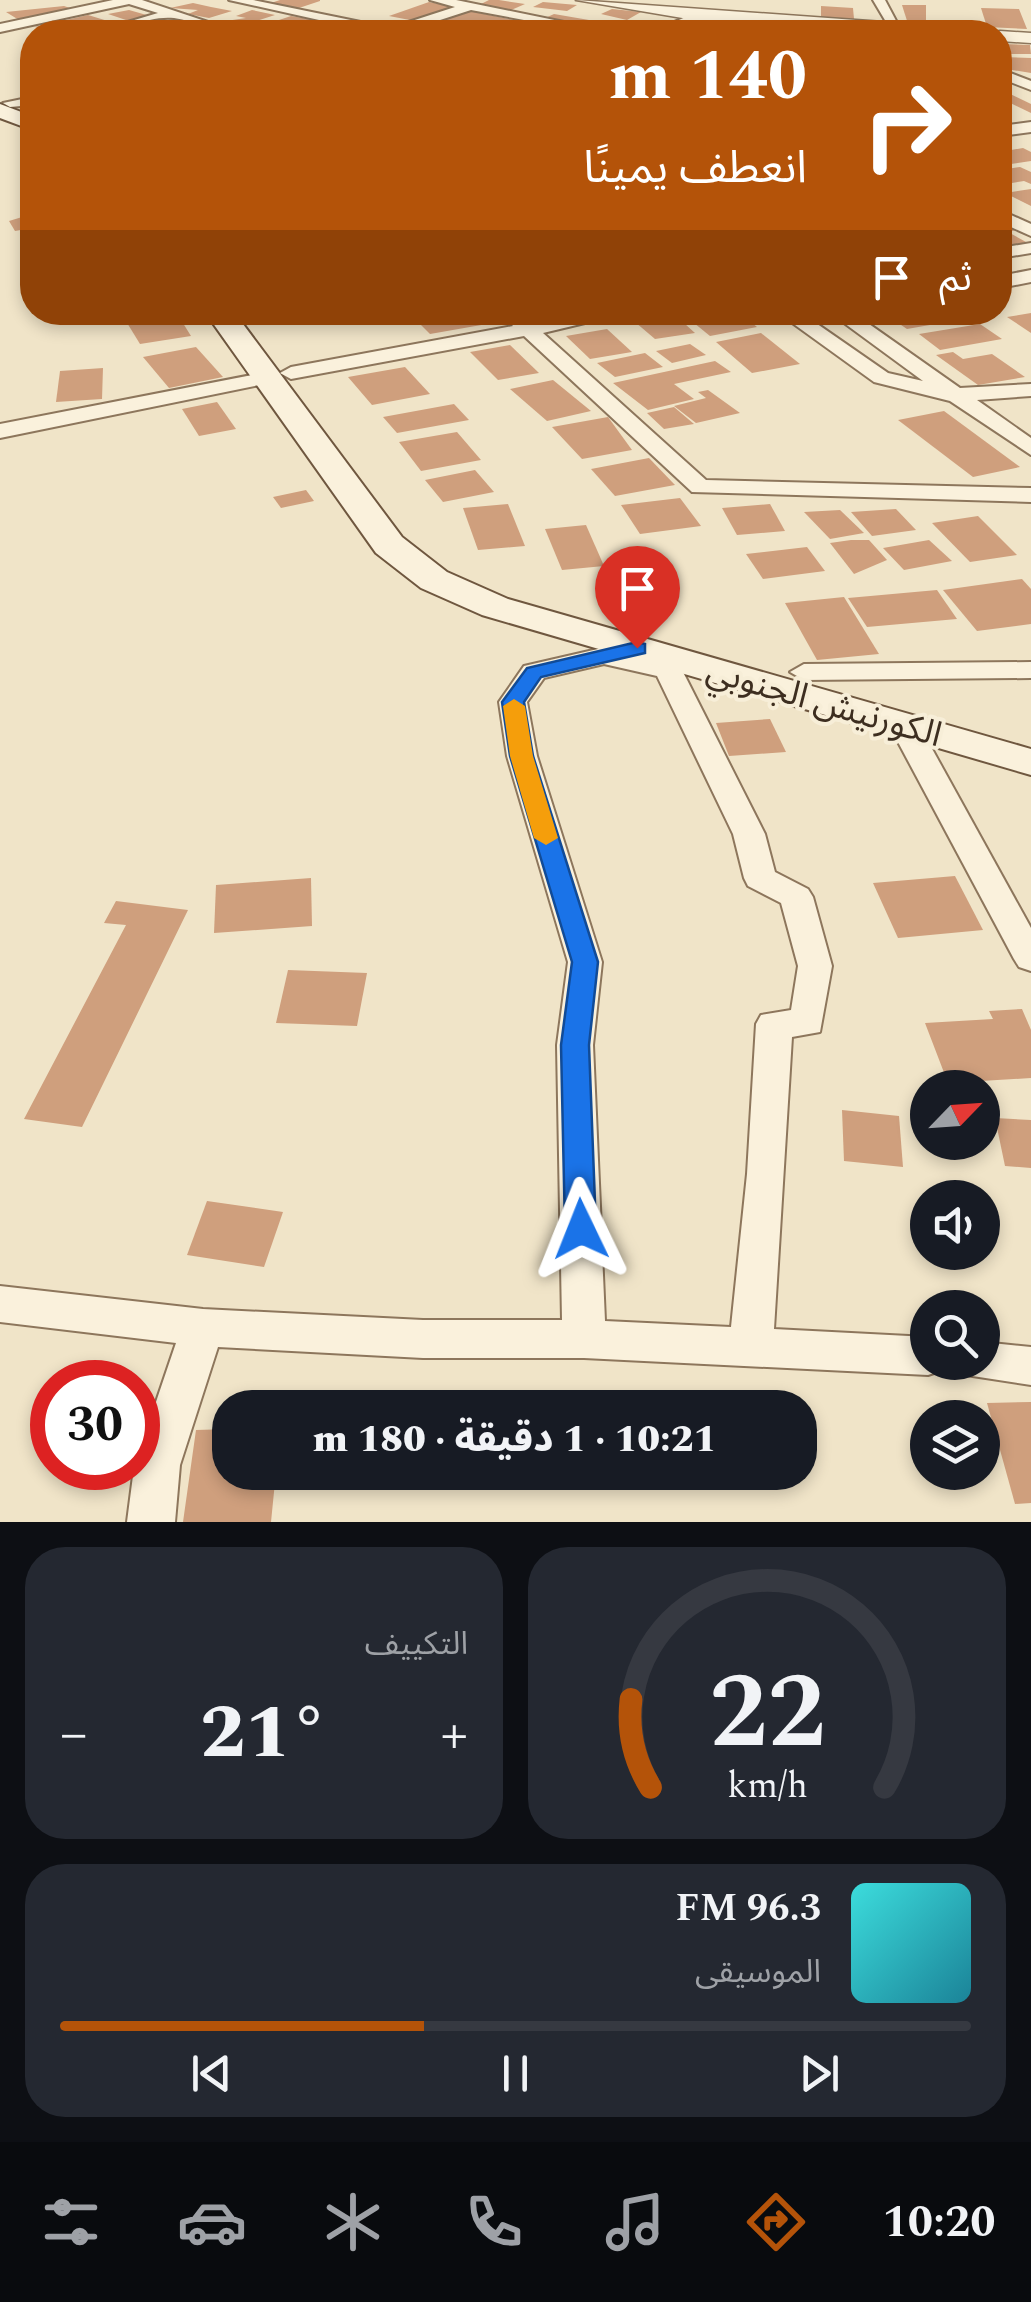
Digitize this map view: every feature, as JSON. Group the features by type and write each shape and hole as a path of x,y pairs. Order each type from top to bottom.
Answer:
{"main road":[{"name":"الكورنيش الجنوبي","path":"230,325 418,537 458,567 514,594 1031,734"},
{"name":"الكورنيش الجنوبي","path":"253,325 279,376 389,546 434,580 621,653 1031,762"}],"street":[{"path":"40,20 130,0 191,20"},
{"path":"235,0 262,2 339,20"},
{"path":"436,0 476,3 531,20"},
{"path":"584,0 730,20"},
{"path":"879,0 897,20"},
{"path":"211,20 262,2"},
{"path":"426,20 476,3"},
{"path":"147,20 170,14"},
{"path":"690,20 700,16"},
{"path":"523,325 700,487 1031,495"},
{"path":"0,431 549,325"},
{"path":"805,325 881,378 953,395 1031,390"},
{"path":"856,325 1031,448"},
{"path":"584,1339 575,1045 585,962 522,756 513,702 534,672 621,653 668,670 749,834 760,878 796,897 815,966 807,1023 774,1024 768,1174 751,1346"},
{"path":"804,672 1031,670"},
{"path":"904,727 1031,959"},
{"path":"0,1304 204,1328 423,1339 584,1339 910,1355"},
{"path":"152,1522 157,1465 204,1328"},
{"path":"1000,1363 1031,1366"}],"building":[{"path":"489,0 525,4 509,11 475,7"},
{"path":"320,1 299,8 271,3"},
{"path":"429,2 454,7 418,20 389,16"},
{"path":"543,2 577,5 567,11 533,7"},
{"path":"193,3 232,11 209,18 188,14 198,10 170,8"},
{"path":"902,5 926,5 926,20 907,20"},
{"path":"64,6 76,10 19,20 6,12"},
{"path":"821,6 853,8 854,19 821,20"},
{"path":"981,8 1019,9 1027,29 1012,28 1012,20 985,20"},
{"path":"612,9 641,12 627,20 601,14"},
{"path":"129,10 150,16 126,20 108,14"},
{"path":"252,10 275,15 259,20 232,20 246,18 236,16"},
{"path":"465,10 514,20 433,20"},
{"path":"554,14 589,20 541,20"},
{"path":"88,15 104,20 66,20"},
{"path":"291,16 314,20 279,20"},
{"path":"1012,44 1030,45 1031,54 1012,54"},
{"path":"1012,57 1031,58 1031,73 1012,70"},
{"path":"1012,95 1031,104 1031,113 1012,104"},
{"path":"1023,148 1031,152 1031,161 1012,164 1012,150"},
{"path":"1012,168 1031,172 1031,184 1012,183"},
{"path":"1031,189 1031,206 1012,196 1012,192"},
{"path":"20,218 20,230 15,231 9,221"},
{"path":"1012,234 1026,242 1012,246"},
{"path":"1031,313 1031,333 1012,320 1012,316"},
{"path":"128,325 184,325 191,336 140,344"},
{"path":"421,325 481,325 430,334"},
{"path":"639,325 686,325 695,333 655,339"},
{"path":"696,325 757,327 710,336"},
{"path":"981,325 1002,339 940,350 919,334"},
{"path":"607,329 632,352 590,359 566,336"},
{"path":"761,333 800,364 752,373 716,342"},
{"path":"690,344 706,355 672,363 656,351"},
{"path":"510,345 539,373 498,380 470,352"},
{"path":"196,347 223,377 169,388 143,357"},
{"path":"953,352 963,359 992,354 1025,377 978,385 936,355"},
{"path":"645,353 663,367 615,377 597,363"},
{"path":"715,361 731,372 674,384 694,399 648,410 613,383"},
{"path":"405,367 430,394 372,405 348,377"},
{"path":"103,368 102,399 56,402 60,371"},
{"path":"553,380 591,411 547,421 510,389"},
{"path":"708,390 740,413 696,423 674,406 706,398 698,392"},
{"path":"217,402 236,429 199,436 182,409"},
{"path":"454,404 469,420 397,433 383,417"},
{"path":"674,407 694,424 664,429 647,413"},
{"path":"944,411 1020,467 973,477 898,420"},
{"path":"608,417 632,450 582,459 552,427"},
{"path":"457,432 481,460 421,471 399,442"},
{"path":"649,458 675,485 615,496 591,469"},
{"path":"475,470 494,492 443,502 425,480"},
{"path":"306,490 314,501 281,508 273,497"},
{"path":"680,498 701,526 640,534 621,505"},
{"path":"508,504 525,546 478,550 463,508"},
{"path":"770,504 785,531 737,535 722,508"},
{"path":"896,509 916,530 872,536 851,512"},
{"path":"840,510 864,533 830,539 804,512"},
{"path":"978,516 1017,555 970,562 932,523"},
{"path":"586,525 604,566 562,570 545,529"},
{"path":"869,540 887,560 854,574 830,543"},
{"path":"929,540 952,561 904,570 883,548"},
{"path":"807,547 825,571 763,579 746,554"},
{"path":"1022,579 1031,589 1031,624 977,631 943,590"},
{"path":"937,590 957,619 867,627 848,598"},
{"path":"844,597 879,654 817,660 785,603"},
{"path":"770,719 786,752 729,756 716,723"},
{"path":"955,876 983,930 898,938 873,883"},
{"path":"311,878 312,926 214,933 216,885"},
{"path":"116,901 188,910 82,1127 24,1119 126,925 104,923"},
{"path":"288,970 367,973 357,1026 276,1023"},
{"path":"1022,1009 1031,1030 1031,1078 1000,1080 1000,1070 943,1070 925,1023 993,1019 989,1011"},
{"path":"842,1110 899,1116 903,1167 844,1161"},
{"path":"1000,1118 1031,1120 1031,1168 1005,1166"},
{"path":"207,1201 283,1212 264,1267 187,1255"},
{"path":"1031,1402 1031,1503 1015,1504 1000,1450 1000,1403"},
{"path":"196,1430 212,1430 212,1490 274,1490 271,1522 183,1522"}],"slow traffic":[{"path":"514,706 522,756 546,838"}],"route":[{"path":"581,1229 575,1045 585,962 522,756 513,702 534,672 637,648"}]}
